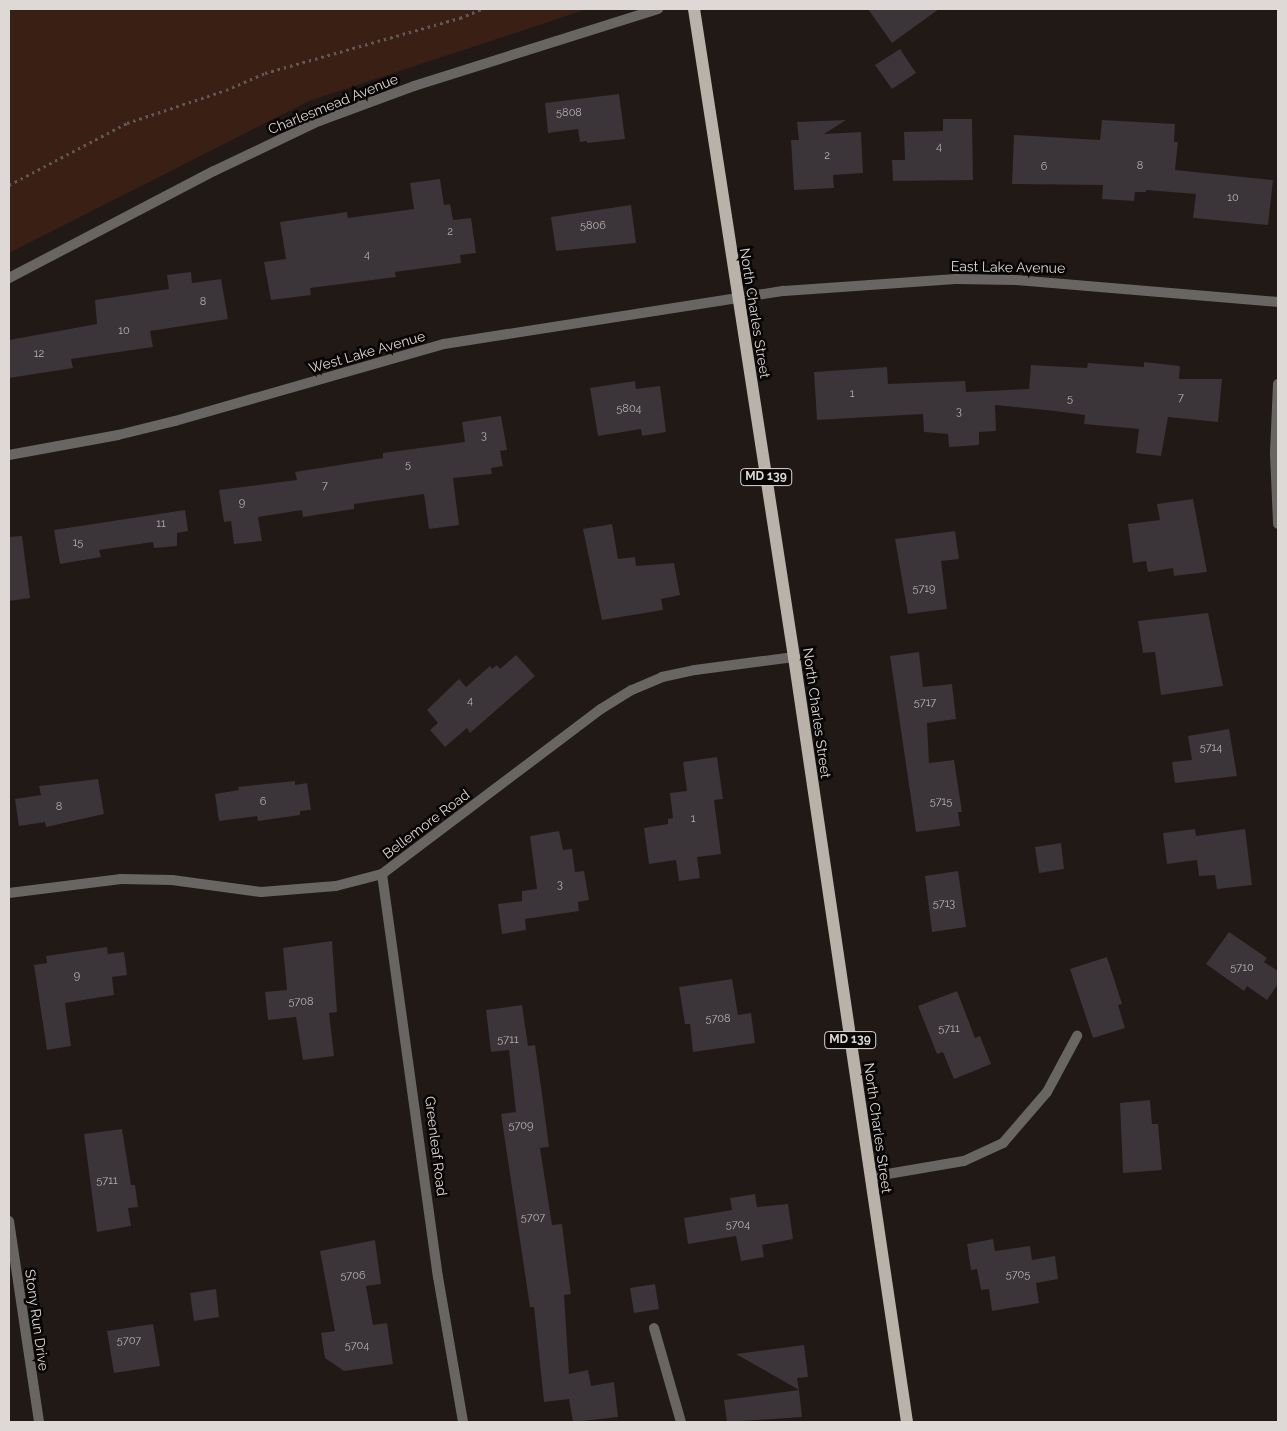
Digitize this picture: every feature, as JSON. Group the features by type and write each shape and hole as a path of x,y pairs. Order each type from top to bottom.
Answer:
{"main road":[{"name":"North Charles Street","path":"694,9 794,657 907,1422"}],"street":[{"name":"Charlesmead Avenue","path":"9,278 214,171 319,121 414,86 658,9"},
{"name":"East Lake Avenue","path":"738,298 784,291 956,279 1089,283 1278,302"},
{"name":"West Lake Avenue","path":"9,455 81,443 166,424 444,344 738,298"},
{"path":"1278,384 1275,454 1278,524"},
{"name":"Bellemore Road","path":"9,893 121,879 172,880 261,892 336,886 382,874 562,738 632,690 662,677 695,670 794,657"},
{"name":"Greenleaf Road","path":"382,874 438,1277 463,1422"},
{"path":"870,1177 964,1161 1003,1143 1047,1092 1077,1036"},
{"name":"Stony Run Drive","path":"9,1221 38,1422"},
{"path":"9,1294 19,1288"},
{"path":"654,1328 681,1422"}],"path":[{"path":"9,184 127,122 226,90 265,73 460,18 481,9"}],"shaded area":[{"path":"9,9 587,9 309,101 9,253"}],"building":[{"path":"868,9 939,9 892,43"},
{"path":"900,49 916,73 892,89 875,65"},
{"path":"619,94 625,139 587,143 587,141 580,142 578,129 548,133 545,103"},
{"path":"943,119 972,119 973,180 893,181 892,160 905,160 904,132 943,131"},
{"path":"846,120 824,134 861,132 863,173 833,175 834,188 794,190 791,140 799,140 797,122"},
{"path":"1102,120 1175,124 1174,142 1178,142 1175,170 1273,180 1268,225 1193,218 1196,194 1146,190 1146,192 1135,192 1134,201 1102,199 1103,185 1012,184 1014,135 1100,140"},
{"path":"440,179 444,205 450,204 453,220 471,218 476,253 460,255 461,263 395,272 396,277 310,288 311,295 271,300 264,262 286,259 280,222 347,212 348,218 414,209 410,183"},
{"path":"631,205 636,243 556,251 551,217"},
{"path":"191,272 192,283 221,279 228,319 150,331 153,347 71,359 73,368 9,378 9,340 97,324 95,300 169,289 167,275"},
{"path":"1144,362 1180,366 1179,379 1222,379 1218,422 1168,417 1161,456 1136,453 1139,429 1084,424 1085,415 1055,411 995,405 996,431 979,432 979,445 949,447 948,434 924,432 923,414 817,420 814,372 887,367 888,384 965,381 966,392 1029,389 1031,365 1087,368 1088,363 1144,367"},
{"path":"635,381 636,389 660,386 666,432 642,436 641,429 598,436 590,388"},
{"path":"501,416 507,450 500,451 503,466 491,468 492,474 453,478 459,525 429,529 424,494 354,504 354,509 303,517 302,510 258,517 262,541 234,544 231,521 224,522 219,490 297,480 295,472 383,458 383,453 465,442 462,422"},
{"path":"1193,499 1207,572 1174,576 1173,568 1148,572 1146,561 1133,563 1128,524 1160,520 1157,504"},
{"path":"185,510 188,531 177,533 177,546 154,548 153,542 99,550 101,557 60,564 54,530"},
{"path":"612,524 618,559 635,557 636,566 674,563 680,595 661,599 663,610 602,620 583,529"},
{"path":"955,531 959,559 941,561 947,609 908,614 895,539"},
{"path":"22,536 30,598 9,601 9,537"},
{"path":"1208,613 1223,686 1161,695 1155,652 1143,653 1138,621"},
{"path":"919,652 923,687 952,684 956,719 927,723 929,763 954,760 962,812 958,812 960,826 916,832 890,656"},
{"path":"516,655 535,676 470,733 467,728 445,747 430,730 438,723 427,710 459,679 466,687 490,666 492,669 497,665 500,669"},
{"path":"1229,729 1237,776 1175,783 1172,762 1192,760 1188,736"},
{"path":"717,757 723,799 714,800 721,854 697,857 700,878 679,881 676,860 649,864 644,828 668,824 668,819 673,818 670,793 687,791 683,762"},
{"path":"98,779 104,814 46,827 45,822 19,826 15,799 41,795 39,786"},
{"path":"295,781 295,785 307,783 311,810 300,811 300,815 258,821 257,816 219,821 215,794 239,790 238,787"},
{"path":"1195,829 1196,836 1245,829 1252,885 1217,889 1215,875 1199,876 1197,860 1167,864 1163,833"},
{"path":"559,831 563,850 572,849 575,872 584,871 589,900 578,902 579,911 525,919 526,930 502,934 498,904 522,901 522,891 537,889 530,836"},
{"path":"1061,843 1064,869 1039,873 1035,847"},
{"path":"958,871 966,927 932,932 925,876"},
{"path":"1229,932 1267,958 1264,962 1278,971 1278,984 1267,1000 1247,986 1244,991 1206,964"},
{"path":"332,941 337,1012 329,1013 334,1056 303,1060 296,1017 268,1020 265,992 287,990 283,948"},
{"path":"107,947 108,954 124,952 127,975 112,977 114,995 65,1003 71,1046 47,1050 34,965 47,963 46,956"},
{"path":"1107,957 1122,1004 1118,1005 1125,1028 1093,1038 1070,969"},
{"path":"732,979 738,1015 751,1013 755,1043 693,1052 690,1024 685,1024 679,987"},
{"path":"957,991 975,1038 980,1036 991,1064 954,1079 943,1052 937,1054 918,1006"},
{"path":"522,1005 528,1046 535,1045 542,1094 549,1147 540,1148 552,1225 562,1224 571,1294 564,1295 569,1374 588,1370 591,1386 614,1382 618,1417 573,1422 569,1399 544,1402 534,1307 530,1307 501,1114 516,1112 509,1050 491,1052 486,1010"},
{"path":"1150,1100 1152,1124 1158,1124 1162,1170 1123,1173 1120,1103"},
{"path":"122,1129 131,1185 135,1185 138,1207 128,1208 131,1226 97,1232 84,1134"},
{"path":"755,1194 757,1207 788,1204 793,1239 762,1245 764,1257 741,1261 736,1236 688,1244 684,1218 732,1210 730,1198"},
{"path":"993,1239 995,1251 1030,1246 1032,1260 1055,1256 1058,1279 1036,1283 1039,1303 992,1311 989,1289 981,1290 977,1269 971,1270 967,1244"},
{"path":"375,1240 381,1284 366,1286 373,1325 387,1323 393,1364 344,1371 325,1358 321,1333 335,1331 320,1251"},
{"path":"655,1284 659,1309 634,1313 630,1288"},
{"path":"216,1289 219,1317 194,1321 190,1293"},
{"path":"153,1324 160,1366 114,1373 107,1331"},
{"path":"804,1345 808,1377 797,1378 799,1390 736,1354"},
{"path":"799,1390 802,1417 727,1422 724,1400"}]}
